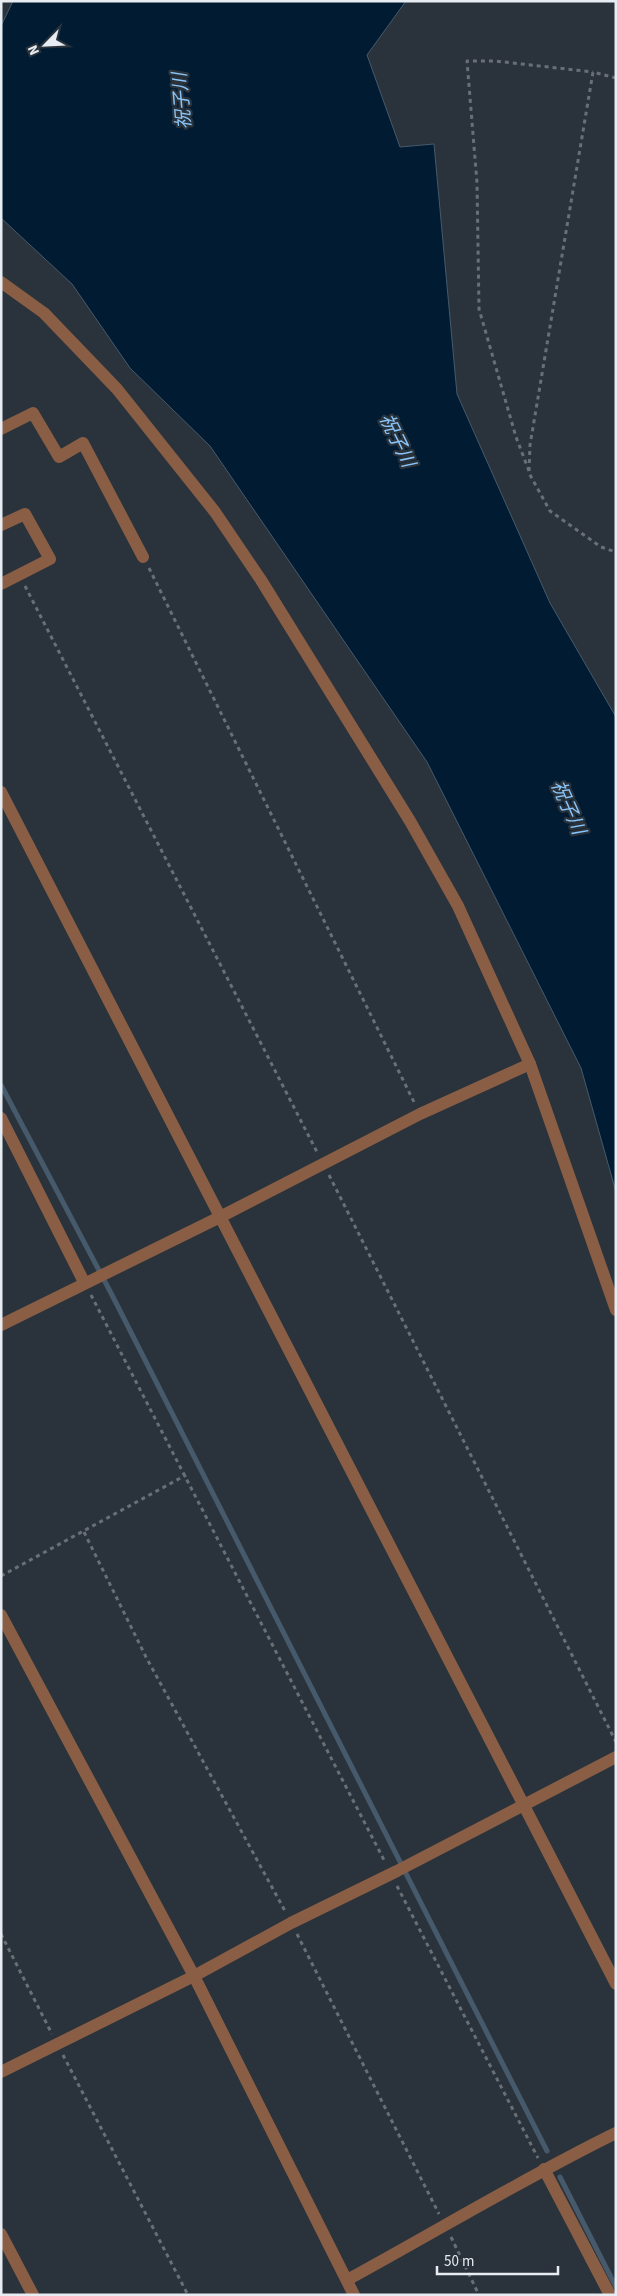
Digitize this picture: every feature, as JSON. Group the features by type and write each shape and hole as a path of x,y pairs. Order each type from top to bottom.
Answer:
{"street":[{"path":"1,282 44,313 117,389 215,512 251,564 410,821 458,906 530,1064 616,1310"},
{"path":"1,429 33,413 59,457 83,443 143,557"},
{"path":"1,525 25,514 50,559 1,584"},
{"path":"1,792 616,1984"},
{"path":"1,1325 220,1217 420,1114 530,1064"},
{"path":"1,1118 88,1281"},
{"path":"1,1615 194,1976 354,2295"},
{"path":"1,2072 194,1976 291,1923 616,1757"},
{"path":"347,2280 446,2227 544,2169 616,2133"},
{"path":"544,2169 610,2295"},
{"path":"1,2234 33,2295"}],"path":[{"path":"616,78 593,72 495,60 467,62 477,183 479,309 516,437 529,473 550,511 602,547 616,552"},
{"path":"529,473 530,445 593,72"},
{"path":"143,557 420,1114"},
{"path":"19,575 322,1164 616,1742"},
{"path":"88,1281 186,1475 394,1872 544,2169"},
{"path":"1,1576 186,1475"},
{"path":"1,1934 188,2295"}],"water":[{"name":"祝子川","path":"13,1 406,1 367,55 400,147 434,144 457,394 550,603 616,717 616,1192 581,1068 427,762 210,446 130,368 72,284 1,218 1,26"}],"waterway":[{"path":"1,1085 112,1295 547,2151"},
{"path":"560,2177 616,2287"}]}
